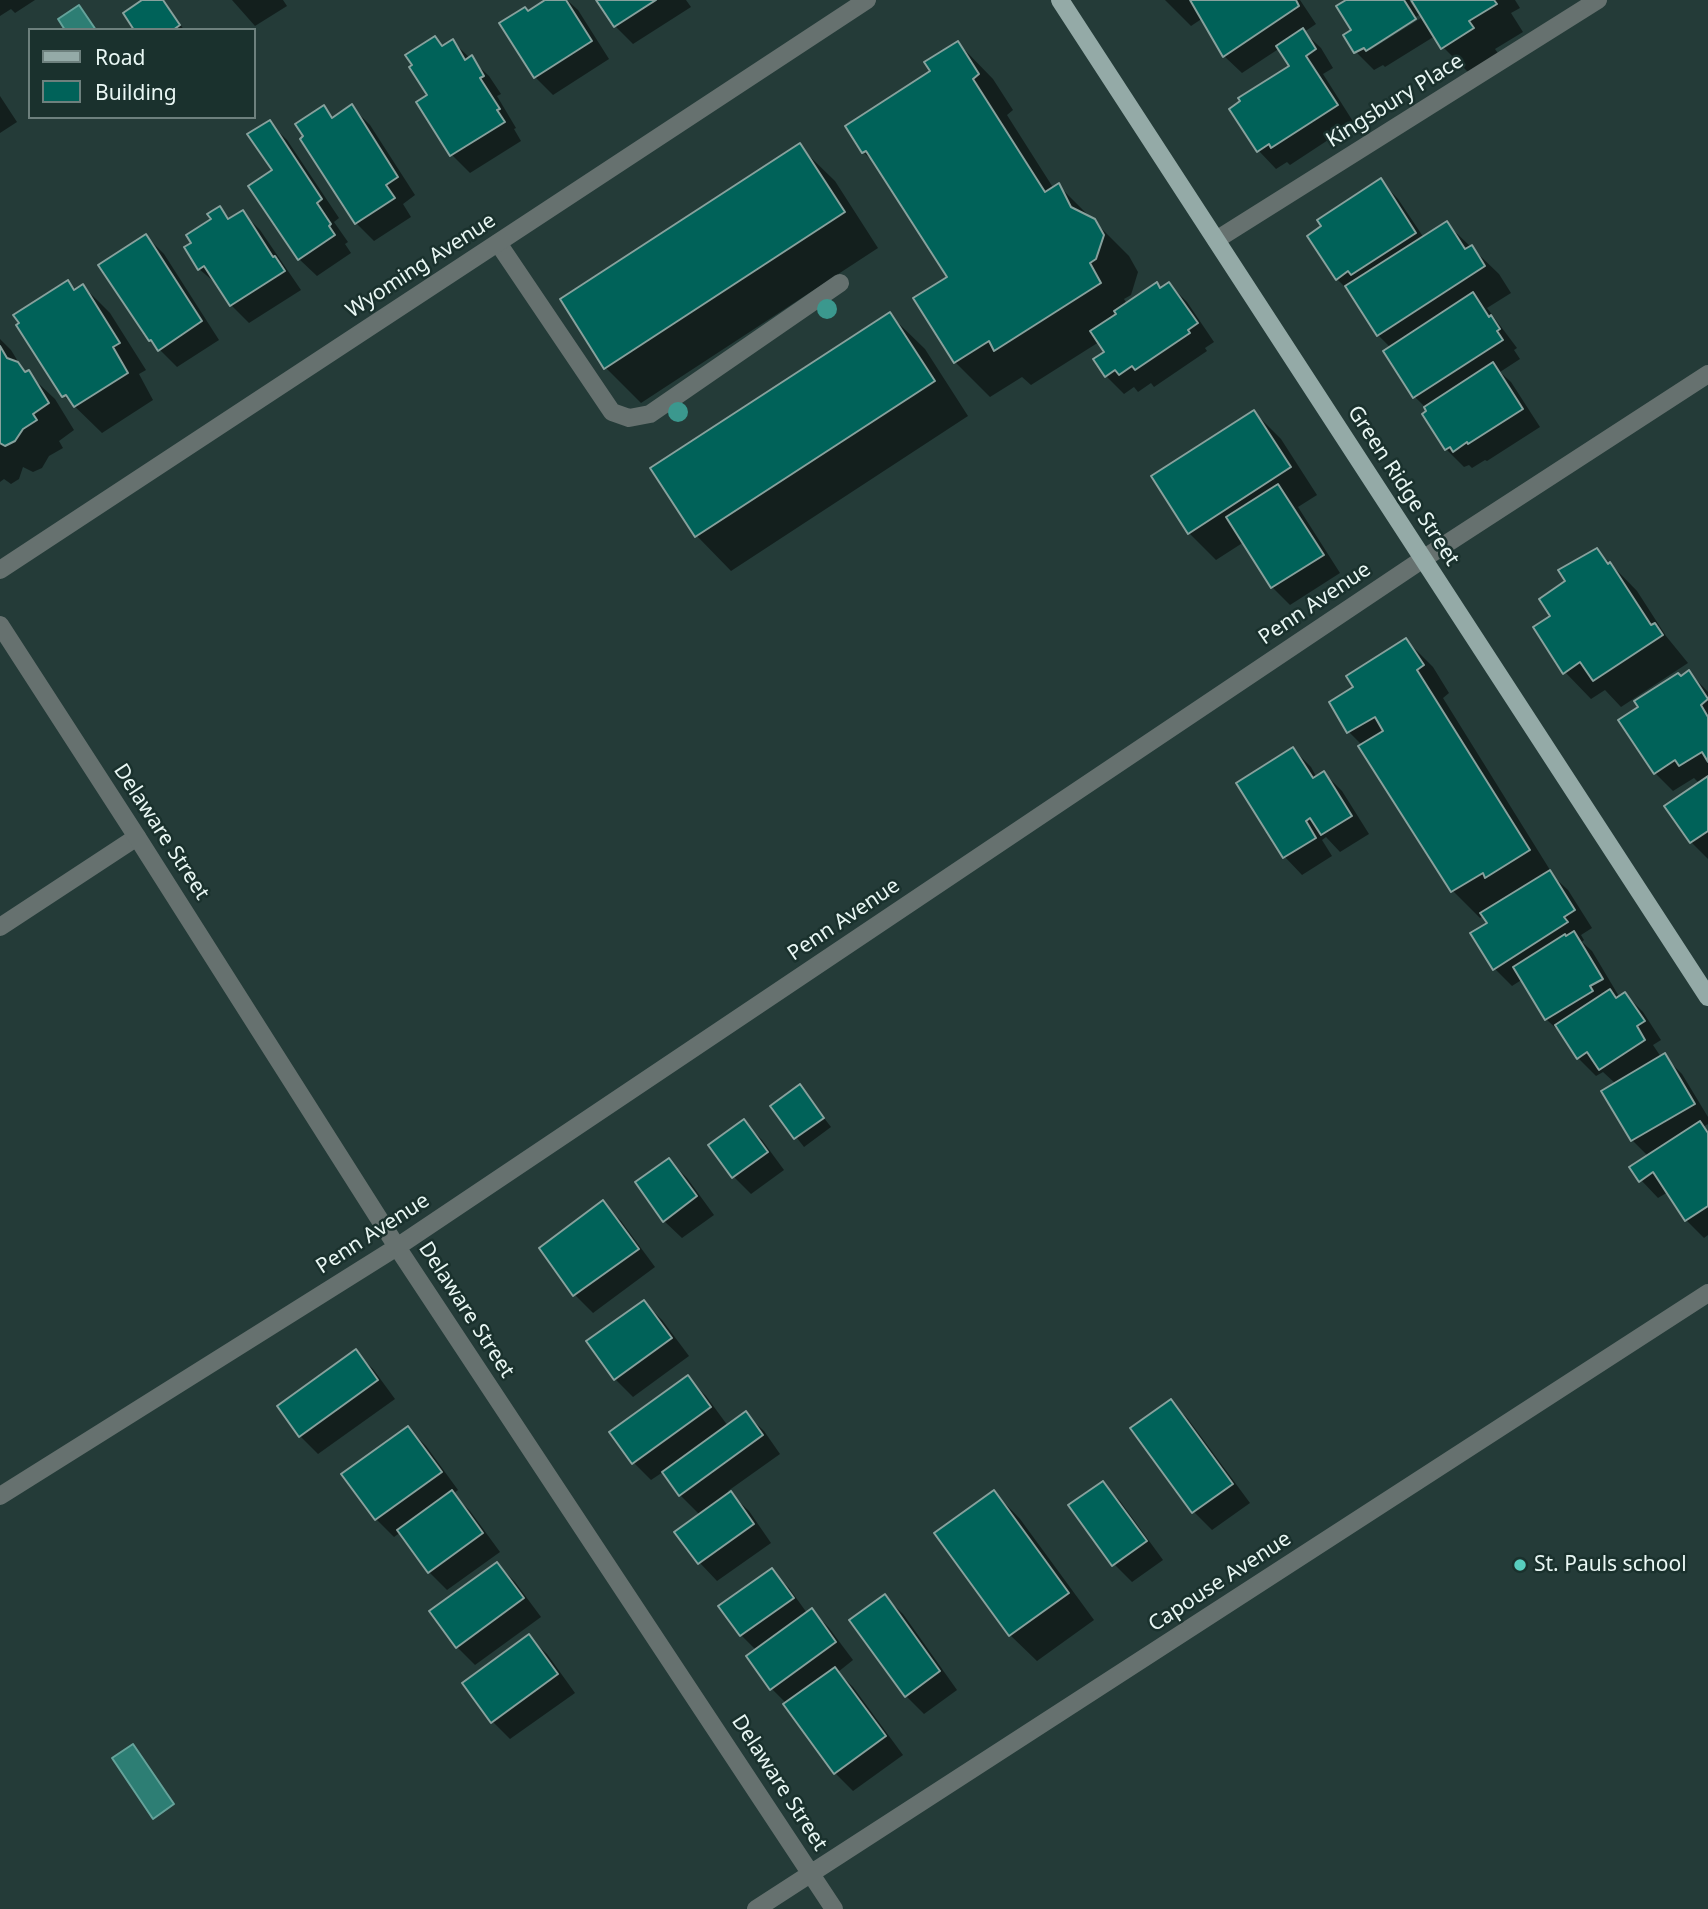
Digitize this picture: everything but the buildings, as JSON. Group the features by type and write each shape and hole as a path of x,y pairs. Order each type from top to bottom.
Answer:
{"main road":[{"name":"Green Ridge Street","path":"1060,0 1708,997"}],"street":[{"name":"Wyoming Avenue","path":"0,570 867,0"},
{"name":"Kingsbury Place","path":"1216,240 1598,0"},
{"path":"498,243 612,412 629,418 650,414 840,283"},
{"name":"Penn Avenue","path":"0,1496 397,1247 1423,559 1708,374"},
{"name":"Delaware Street","path":"0,625 397,1247 834,1909"},
{"path":"0,927 137,837"},
{"name":"Capouse Avenue","path":"757,1909 1708,1293"}],"shaded area":[{"path":"79,5 95,28 64,28 58,19"},
{"path":"133,1744 174,1804 153,1819 112,1758"}],"place":[{"name":"St. Pauls school","path":"1520,1565"}]}
